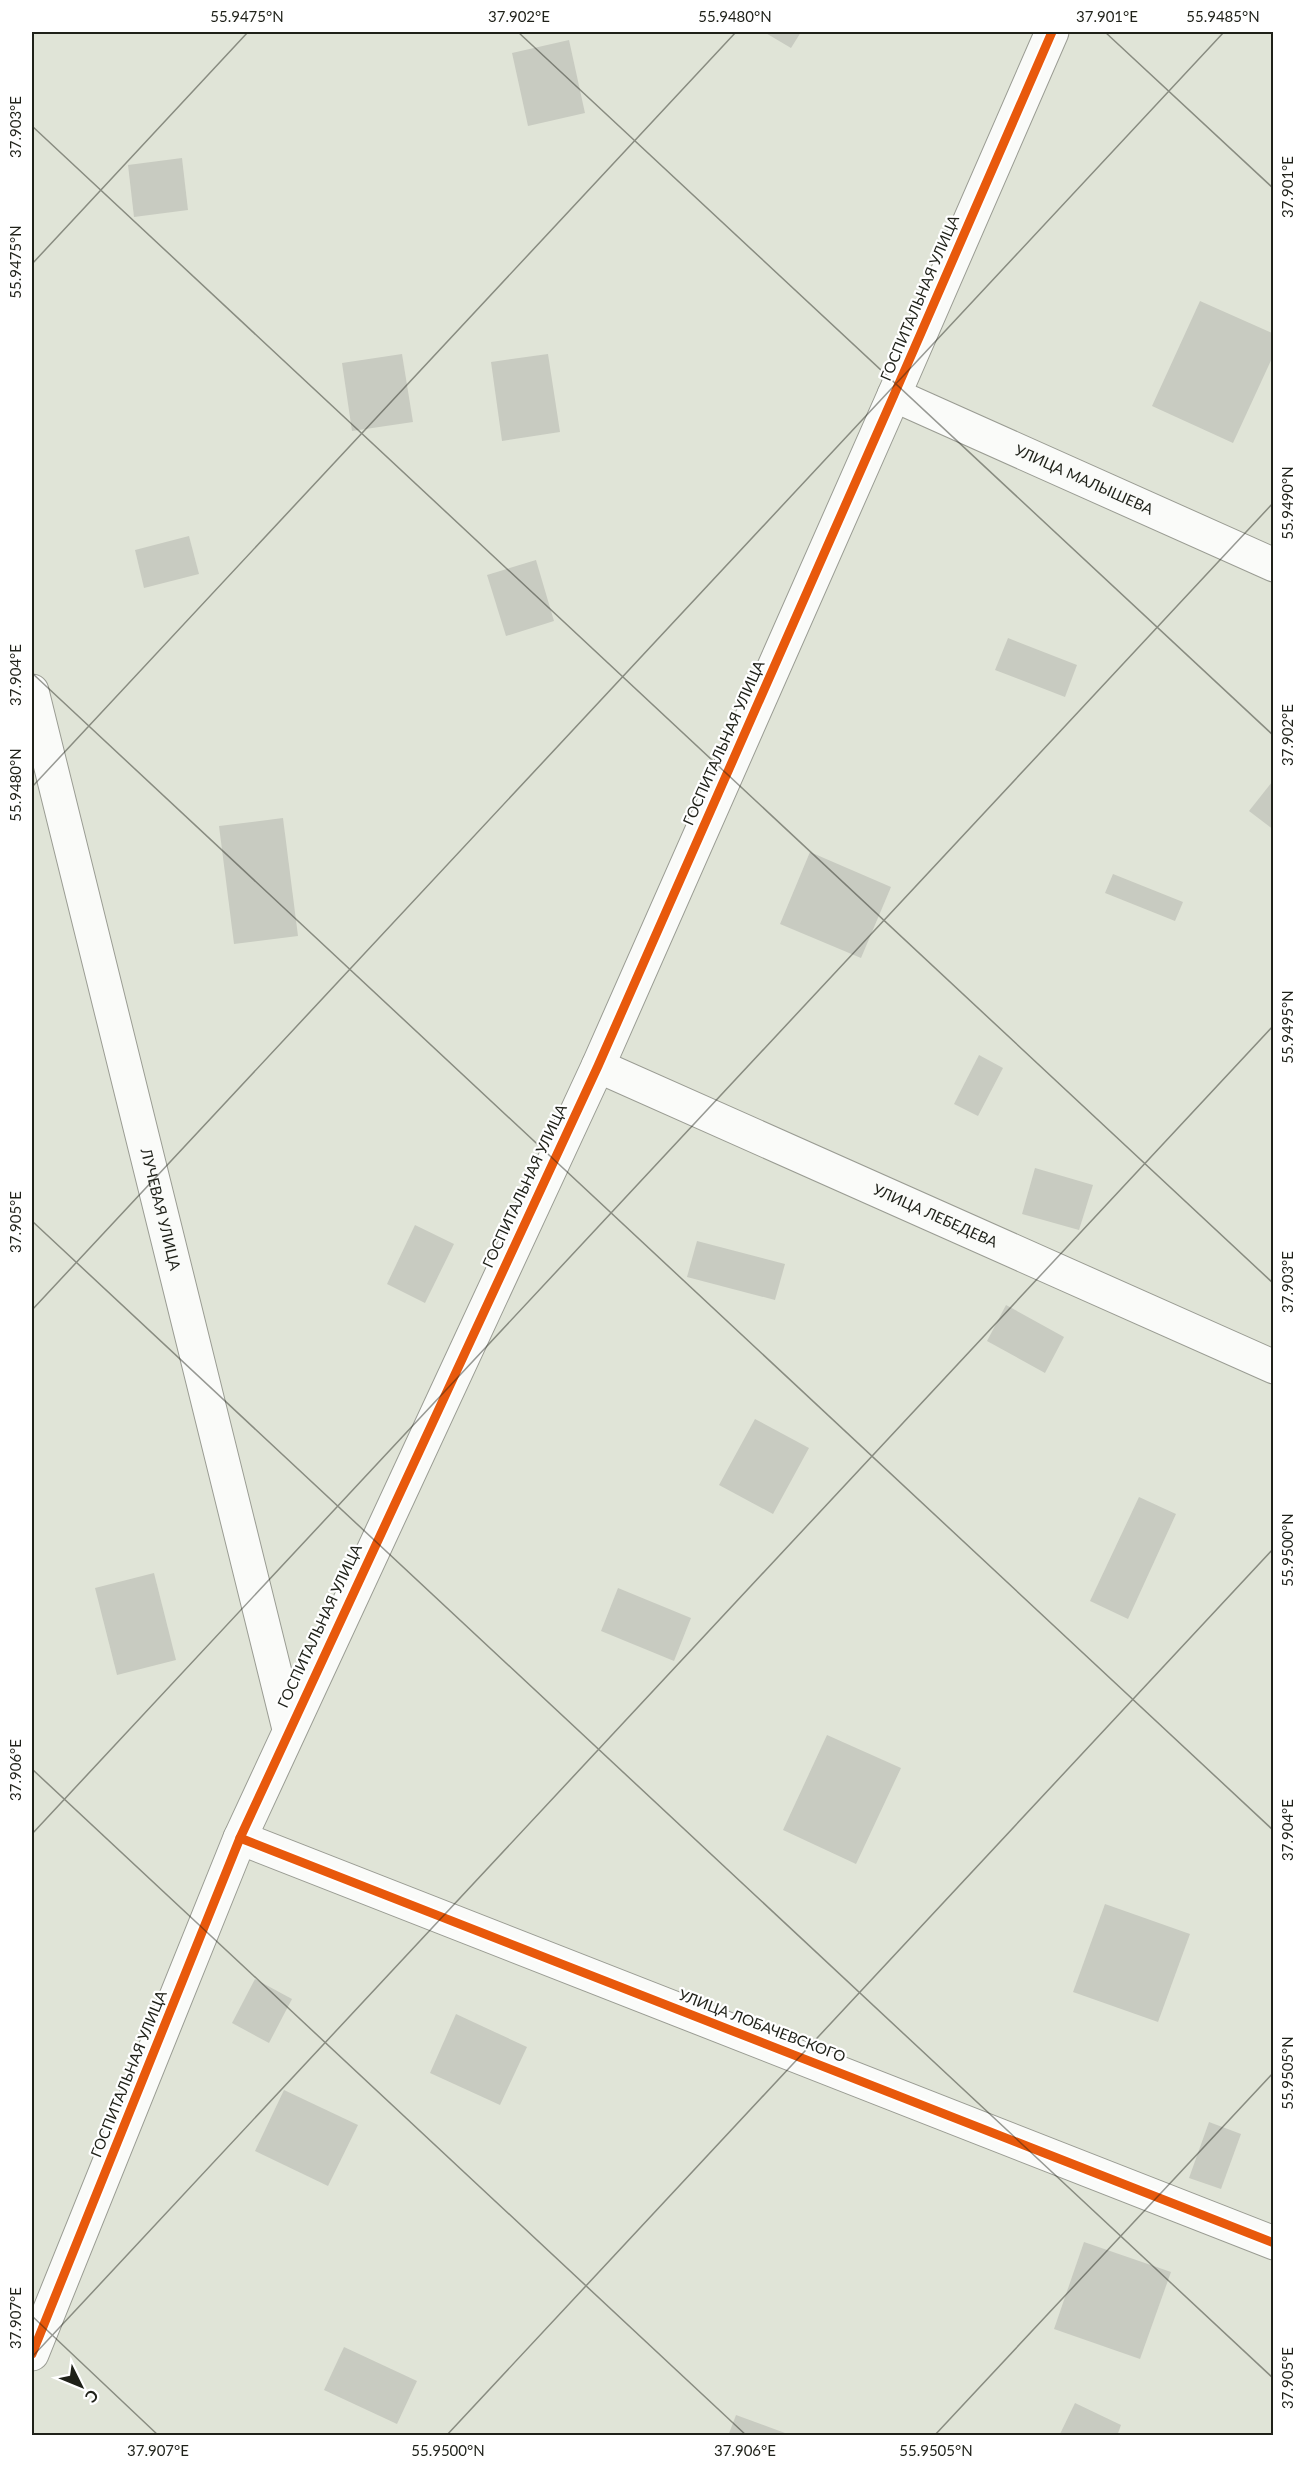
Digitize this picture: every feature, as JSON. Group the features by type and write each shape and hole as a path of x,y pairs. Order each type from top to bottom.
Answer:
{"street":[{"name":"ГОСПИТАЛЬНАЯ УЛИЦА","path":"32,2354 240,1838 598,1066 1052,32"},
{"name":"УЛИЦА МАЛЫШЕВА","path":"894,394 1274,565"},
{"name":"ЛУЧЕВАЯ УЛИЦА","path":"32,691 289,1729"},
{"name":"УЛИЦА ЛЕБЕДЕВА","path":"598,1066 1274,1367"},
{"name":"УЛИЦА ЛОБАЧЕВСКОГО","path":"240,1838 1274,2243"}],"building":[{"path":"764,32 801,32 791,48"},
{"path":"569,40 585,113 528,126 512,53"},
{"path":"182,158 188,210 134,217 128,165"},
{"path":"1200,301 1274,334 1274,354 1233,443 1152,406"},
{"path":"402,354 413,422 352,431 342,363"},
{"path":"548,354 560,432 502,441 491,362"},
{"path":"189,536 199,574 144,588 135,550"},
{"path":"536,560 554,621 506,636 487,575"},
{"path":"1008,638 1077,665 1065,697 995,670"},
{"path":"1272,782 1274,783 1274,830 1249,811"},
{"path":"283,818 298,936 234,944 219,826"},
{"path":"810,852 891,887 861,958 780,924"},
{"path":"1113,874 1183,902 1175,921 1105,893"},
{"path":"979,1055 1003,1068 978,1116 954,1104"},
{"path":"1035,1168 1093,1185 1079,1230 1022,1214"},
{"path":"415,1225 454,1244 425,1303 387,1284"},
{"path":"697,1241 785,1264 775,1300 687,1277"},
{"path":"1006,1305 1064,1337 1045,1373 987,1341"},
{"path":"755,1419 809,1448 773,1514 719,1485"},
{"path":"1139,1497 1176,1514 1128,1619 1090,1601"},
{"path":"154,1573 176,1660 117,1675 95,1588"},
{"path":"618,1588 691,1618 674,1661 601,1631"},
{"path":"827,1735 901,1768 856,1864 783,1830"},
{"path":"1105,1904 1190,1934 1158,2022 1073,1992"},
{"path":"255,1979 292,1999 269,2043 232,2023"},
{"path":"456,2014 527,2047 500,2105 430,2073"},
{"path":"284,2090 358,2125 328,2186 255,2151"},
{"path":"1209,2122 1241,2134 1221,2189 1189,2178"},
{"path":"1084,2242 1171,2272 1140,2359 1054,2329"},
{"path":"344,2347 417,2381 397,2424 324,2390"},
{"path":"1075,2403 1121,2425 1117,2436 1059,2436"},
{"path":"736,2415 785,2433 784,2436 728,2436"}],"cycle path":[{"path":"32,2354 240,1838 598,1066 1052,32"},
{"path":"240,1838 1274,2243"}]}
